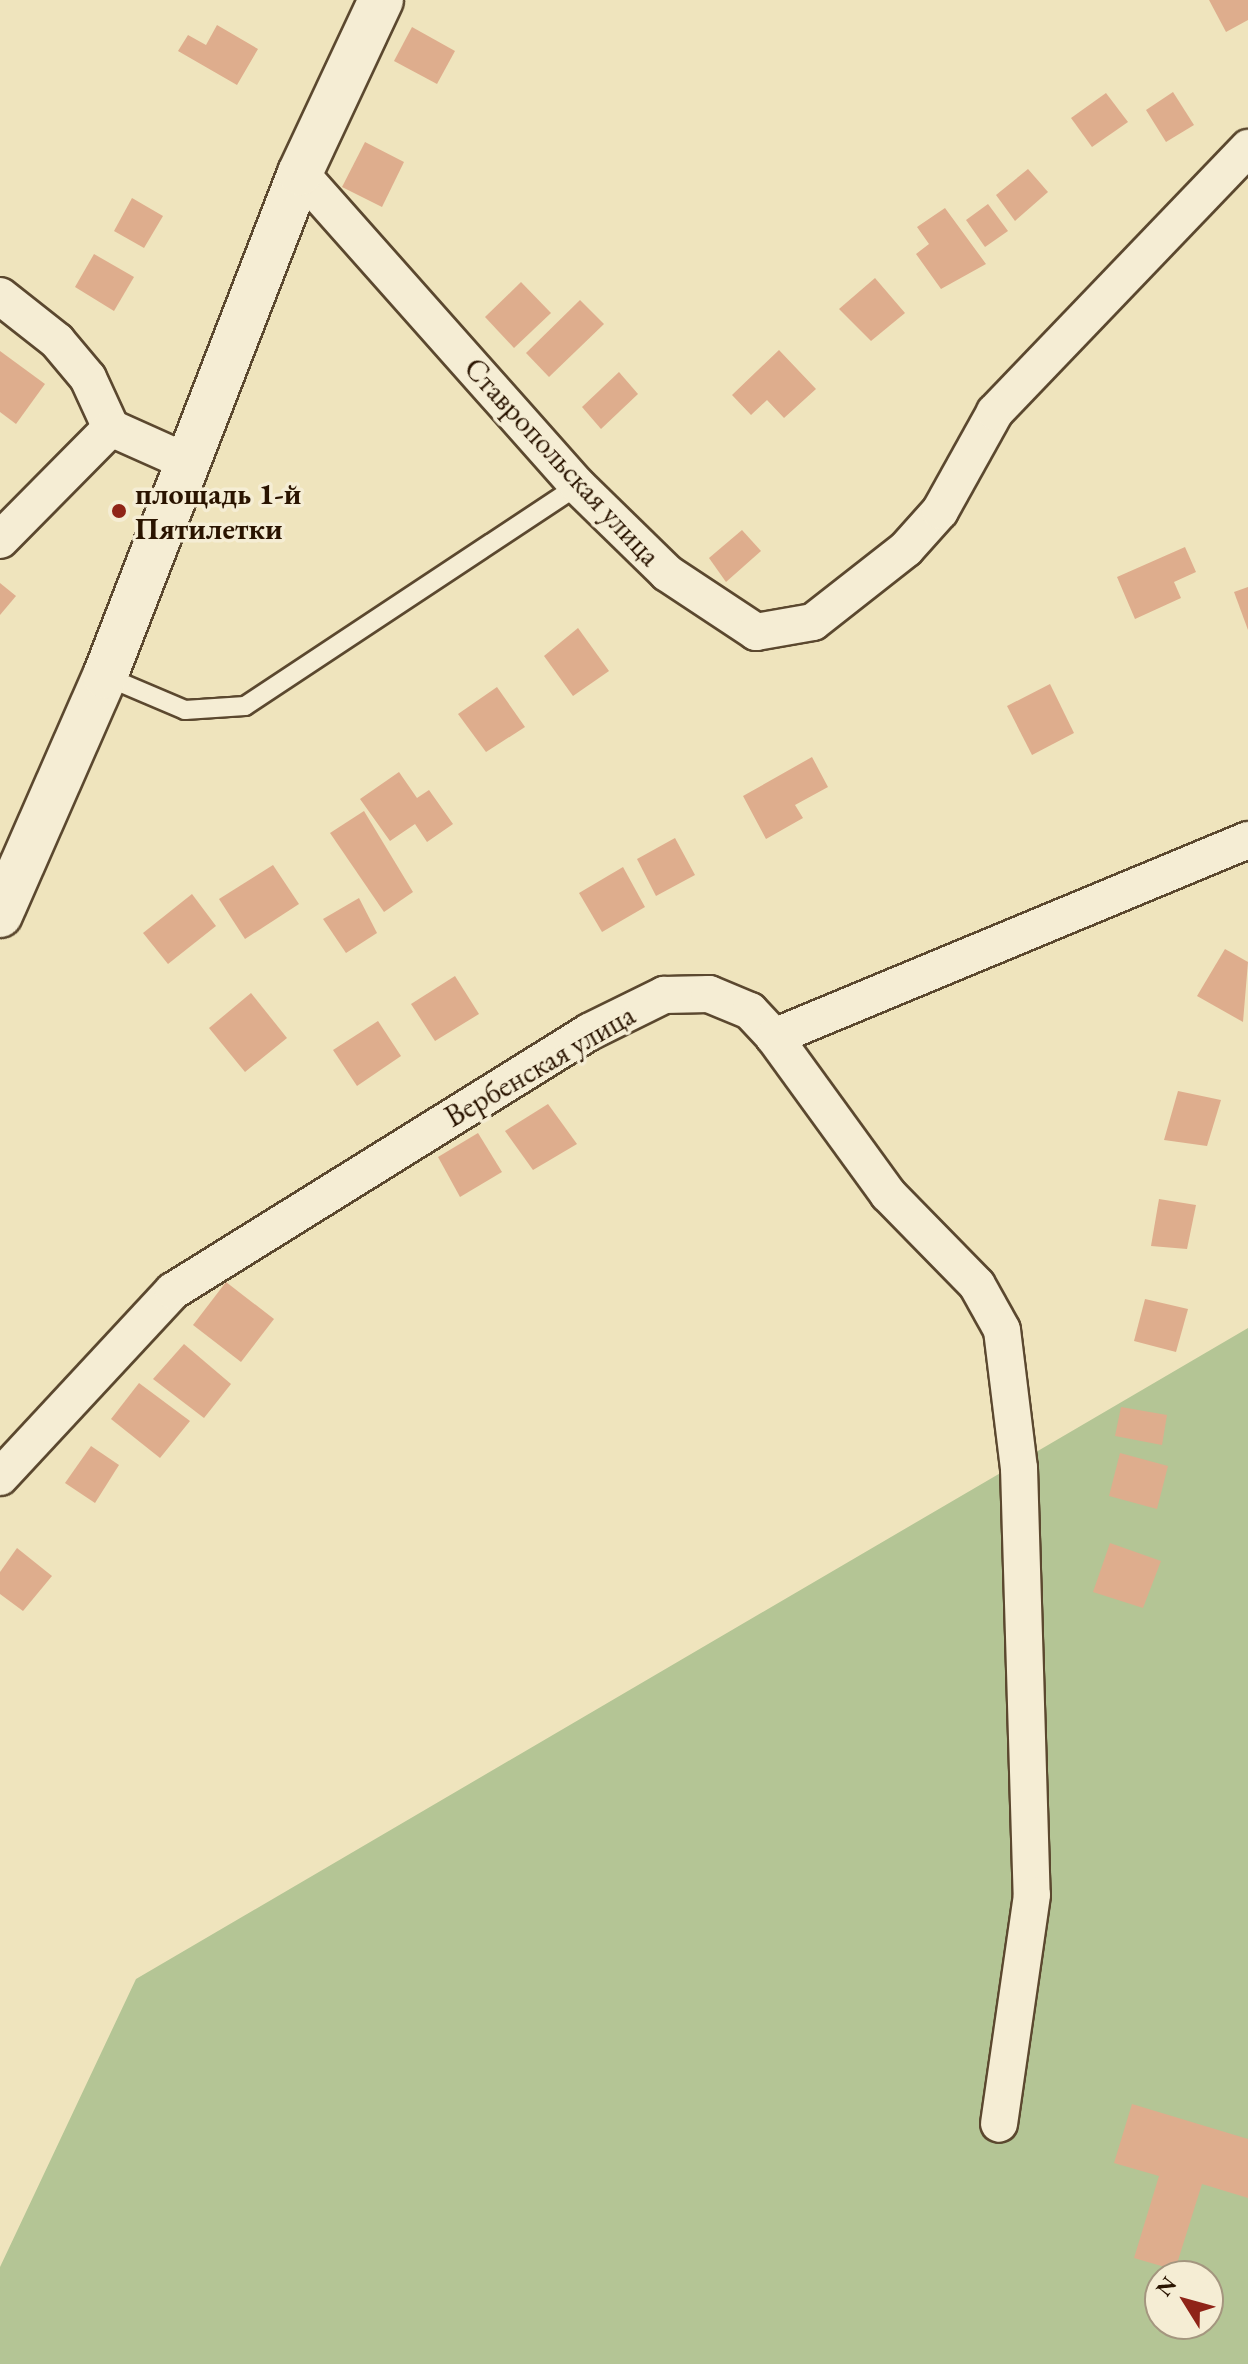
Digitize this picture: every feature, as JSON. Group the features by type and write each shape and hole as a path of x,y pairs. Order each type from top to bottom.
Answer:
{"main road":[{"path":"0,915 105,676 300,173 381,0"}],"street":[{"name":"Ставропольская улица","path":"300,173 578,486 667,573 729,618 756,632 813,622 906,549 940,511 995,412 1248,148"},
{"path":"0,296 57,341 88,378 111,428 187,462"},
{"path":"0,540 111,428"},
{"path":"774,1037 1248,840"},
{"name":"Вербенская улица","path":"0,1477 173,1291 589,1032 664,995 709,994 750,1011 774,1037 888,1194 977,1285 1002,1330 1019,1468 1032,1895 999,2124"}],"lane":[{"path":"105,676 185,710 245,706 578,486"}],"green space":[{"path":"1248,1328 1248,2364 0,2364 0,2267 136,1979"}],"building":[{"path":"1209,0 1248,0 1248,20 1226,32"},
{"path":"217,25 258,49 237,85 178,51 188,35 206,45"},
{"path":"412,27 455,51 437,84 394,61"},
{"path":"1173,92 1194,125 1166,142 1146,110"},
{"path":"1106,93 1128,122 1092,147 1071,118"},
{"path":"365,142 404,162 382,207 342,187"},
{"path":"1028,169 1048,192 1015,221 996,195"},
{"path":"132,198 163,216 144,248 114,231"},
{"path":"988,204 1008,231 985,247 966,220"},
{"path":"945,208 986,264 941,289 916,254 929,244 917,227"},
{"path":"94,254 134,277 114,311 75,287"},
{"path":"875,278 905,313 871,341 839,309"},
{"path":"521,282 551,313 514,348 485,317"},
{"path":"580,300 604,324 549,377 526,353"},
{"path":"779,350 816,389 784,418 767,400 751,415 732,395"},
{"path":"0,351 45,384 16,424 0,412"},
{"path":"619,372 638,394 601,429 582,407"},
{"path":"742,530 761,551 726,582 709,558"},
{"path":"1185,547 1196,572 1174,582 1181,598 1135,619 1117,577"},
{"path":"0,583 16,596 0,615"},
{"path":"1248,587 1248,630 1234,592"},
{"path":"578,628 609,671 573,696 544,656"},
{"path":"1050,684 1074,733 1032,755 1007,706"},
{"path":"497,687 525,727 486,752 458,714"},
{"path":"812,757 828,787 795,805 803,818 766,839 743,796"},
{"path":"399,772 417,798 429,790 453,824 427,842 415,824 390,841 360,799"},
{"path":"364,811 413,892 384,912 330,833"},
{"path":"675,838 695,875 656,896 637,859"},
{"path":"273,865 299,904 245,939 219,899"},
{"path":"623,867 645,907 602,932 579,893"},
{"path":"192,894 216,926 168,964 143,933"},
{"path":"359,898 377,933 346,953 323,919"},
{"path":"1225,949 1248,962 1243,1022 1197,996"},
{"path":"455,976 479,1014 435,1041 411,1004"},
{"path":"251,993 287,1038 245,1072 209,1028"},
{"path":"378,1021 401,1056 357,1086 333,1050"},
{"path":"1178,1091 1221,1100 1207,1146 1164,1140"},
{"path":"548,1104 577,1144 533,1170 505,1131"},
{"path":"478,1133 502,1172 460,1197 438,1157"},
{"path":"1159,1199 1196,1205 1187,1249 1151,1246"},
{"path":"226,1282 274,1319 241,1362 193,1325"},
{"path":"1145,1299 1188,1309 1176,1352 1134,1341"},
{"path":"184,1344 231,1384 204,1418 153,1379"},
{"path":"139,1383 190,1421 160,1458 111,1419"},
{"path":"1121,1407 1167,1415 1162,1445 1115,1436"},
{"path":"91,1446 119,1465 95,1503 65,1483"},
{"path":"1120,1453 1168,1466 1157,1509 1109,1496"},
{"path":"1110,1543 1161,1561 1143,1608 1093,1592"},
{"path":"17,1548 52,1576 23,1611 0,1594 0,1572"},
{"path":"1132,2104 1248,2139 1248,2198 1202,2184 1178,2260 1144,2261 1134,2258 1159,2176 1114,2163"}],"place":[{"name":"площадь 1-й Пятилетки","path":"119,511"}]}
